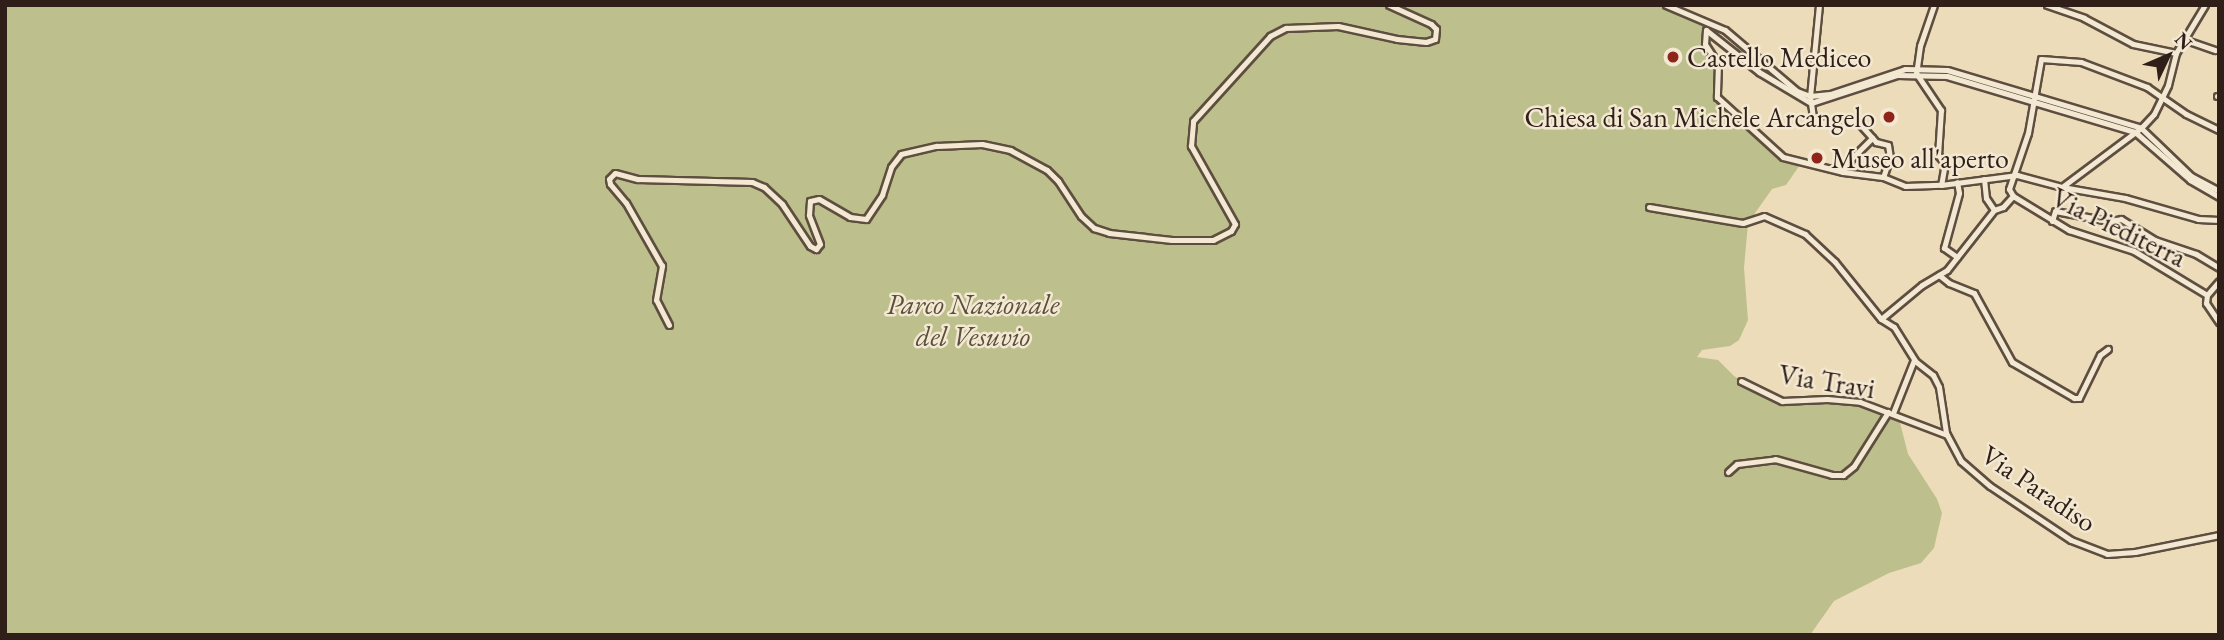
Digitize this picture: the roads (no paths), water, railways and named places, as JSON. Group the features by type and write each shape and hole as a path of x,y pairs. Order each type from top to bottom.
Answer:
{"street":[{"path":"669,325 656,300 662,266 609,179 615,173 643,178 752,182 764,187 789,212 810,246 816,248 820,244 809,215 810,201 819,199 850,217 866,219 882,195 891,167 901,154 937,146 982,145 1010,149 1047,170 1058,181 1081,216 1094,228 1109,233 1172,240 1213,240 1231,231 1235,223 1191,146 1193,121 1270,36 1286,27 1338,26 1397,39 1426,42 1435,39 1436,29 1431,24 1389,5"},
{"path":"1666,5 1709,28 1736,37 1797,91 1810,96 1830,94 1917,70 1947,76 2110,122 2135,132 2190,180 2219,197"},
{"path":"1819,5 1810,96 1815,121 1826,124 1854,121 1865,126 1872,138 1885,142 1890,150 1883,177"},
{"path":"1934,5 1920,46 1917,70 1941,110 1938,155 1945,163 1941,185"},
{"path":"2047,5 2084,18 2133,44 2176,53"},
{"path":"2062,187 2141,128 2163,96 2176,53 2205,5"},
{"path":"1709,28 1759,72 1811,103 1917,70 1947,70 2141,128 2192,176 2219,191"},
{"path":"1709,28 1705,44 1718,64 1716,93 1722,102 1783,157 1843,172 1883,177 1905,186 1941,185 2012,175 2126,198 2198,219 2219,220"},
{"path":"2183,39 2215,50"},
{"path":"1881,319 1922,285 1939,275 1993,210 2003,207 2013,195 2009,189 2028,133 2041,59 2093,65 2163,96 2186,114 2219,130"},
{"path":"1843,172 1849,161 1872,138"},
{"path":"1984,179 1986,198 1993,210"},
{"path":"1956,257 1944,248 1959,193 1958,182"},
{"name":"Via Piediterra","path":"2013,195 2052,221 2085,237 2134,251 2209,294 2219,296"},
{"name":"Via Paradiso","path":"1649,206 1743,223 1764,216 1805,234 1835,262 1881,319 1894,327 1914,359 1936,380 1947,435 1961,461 1990,486 2088,549 2106,554 2135,552 2219,535"},
{"path":"2052,221 2056,211 2109,221 2121,219 2155,240 2196,254 2219,268"},
{"path":"1939,275 1949,283 1974,293 2012,362 2074,398 2079,398 2100,355 2108,349"},
{"path":"2219,281 2206,303 2219,322"},
{"path":"1728,472 1737,464 1775,459 1832,475 1843,475 1854,466 1890,413 1914,359"},
{"name":"Via Travi","path":"1741,381 1782,401 1850,401 1947,435"}],"place":[{"name":"Castello Mediceo","path":"1673,57"},
{"name":"Chiesa di San Michele Arcangelo","path":"1889,117"},
{"name":"Museo all'aperto","path":"1817,158"}],"park label":[{"name":"Parco Nazionale del Vesuvio","path":"973,320"}]}
